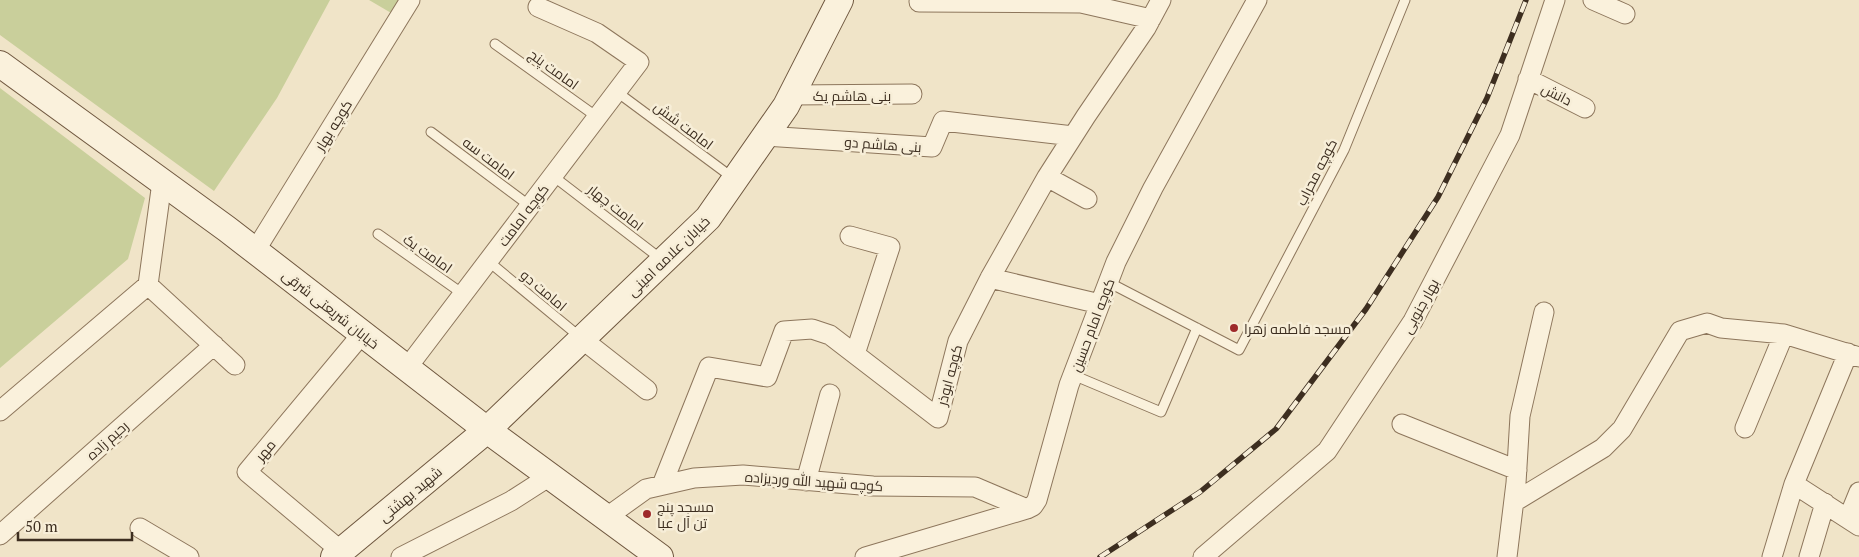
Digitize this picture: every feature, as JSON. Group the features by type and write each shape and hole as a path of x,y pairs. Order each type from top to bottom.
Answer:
{"street":[{"name":"کوچه بهار","path":"255,251 410,0"},
{"name":"خیابان علامه امینی","path":"487,430 708,218 792,95 840,0"},
{"name":"کوچه ابوذر","path":"662,485 709,367 767,377 784,332 812,329 830,335 938,418 958,341 990,278 1047,177 1151,19 1161,0"},
{"name":"کوچه امام حسین","path":"1027,509 1033,506 1037,500 1073,375 1116,262 1153,188 1257,0"},
{"name":"بهار جنوبی","path":"1205,557 1327,451 1413,321 1510,134 1555,0"},
{"path":"1593,0 1625,14"},
{"path":"919,2 1081,3 1151,19"},
{"name":"کوچه امامت","path":"407,368 639,62 597,33 538,8"},
{"name":"خیابان شریعتی شرقی","path":"0,64 255,251 487,430 660,557"},
{"name":"دانش","path":"1528,79 1585,108"},
{"name":"بنی هاشم یک","path":"792,95 912,94"},
{"name":"بنی هاشم دو","path":"765,136 932,147 943,121 1073,136"},
{"path":"1047,177 1087,199"},
{"path":"0,411 148,285 162,182"},
{"path":"850,236 890,247 855,354"},
{"path":"990,278 1100,304"},
{"path":"148,285 235,365"},
{"path":"1507,557 1517,470 1520,416 1544,312"},
{"path":"1514,502 1603,448 1622,429 1680,331 1707,323 1721,328 1784,334 1853,355 1794,484 1772,557"},
{"name":"مهر","path":"337,554 246,472 362,334"},
{"path":"1745,428 1784,334"},
{"path":"582,339 647,390"},
{"name":"رحیم زاده","path":"0,535 214,345"},
{"path":"806,480 830,394"},
{"path":"1402,424 1517,470"},
{"name":"شهید بهشتی","path":"337,554 487,430"},
{"name":"کوچه شهید الله وردیزاده","path":"607,517 646,489 694,478 743,475 873,486 974,488 1027,509"},
{"path":"401,557 511,501 550,476"},
{"path":"1794,484 1854,522 1859,492"},
{"path":"1809,557 1825,503"},
{"path":"865,557 1027,509"},
{"path":"140,528 189,557"}],"lane":[{"name":"کوچه محراب","path":"1197,328 1239,350 1344,150 1405,0"},
{"name":"امامت پنج","path":"495,44 597,117"},
{"name":"امامت شش","path":"616,92 735,180"},
{"name":"امامت سه","path":"431,132 530,206"},
{"name":"امامت چهار","path":"553,176 664,261"},
{"name":"امامت یک","path":"378,234 463,294"},
{"name":"امامت دو","path":"488,261 582,339"},
{"path":"1073,375 1161,412 1197,328 1108,282"}],"green space":[{"path":"0,0 330,0 277,98 214,191 0,35"},
{"path":"369,0 408,0 398,17"},
{"path":"0,88 145,198 128,259 0,368"}],"railway":[{"path":"1100,557 1200,492 1276,429 1366,309 1438,197 1487,98 1526,0"}],"place":[{"name":"مسجد فاطمه زهرا","path":"1234,328"},
{"name":"مسجد پنج تن آل عبا","path":"647,514"}]}
